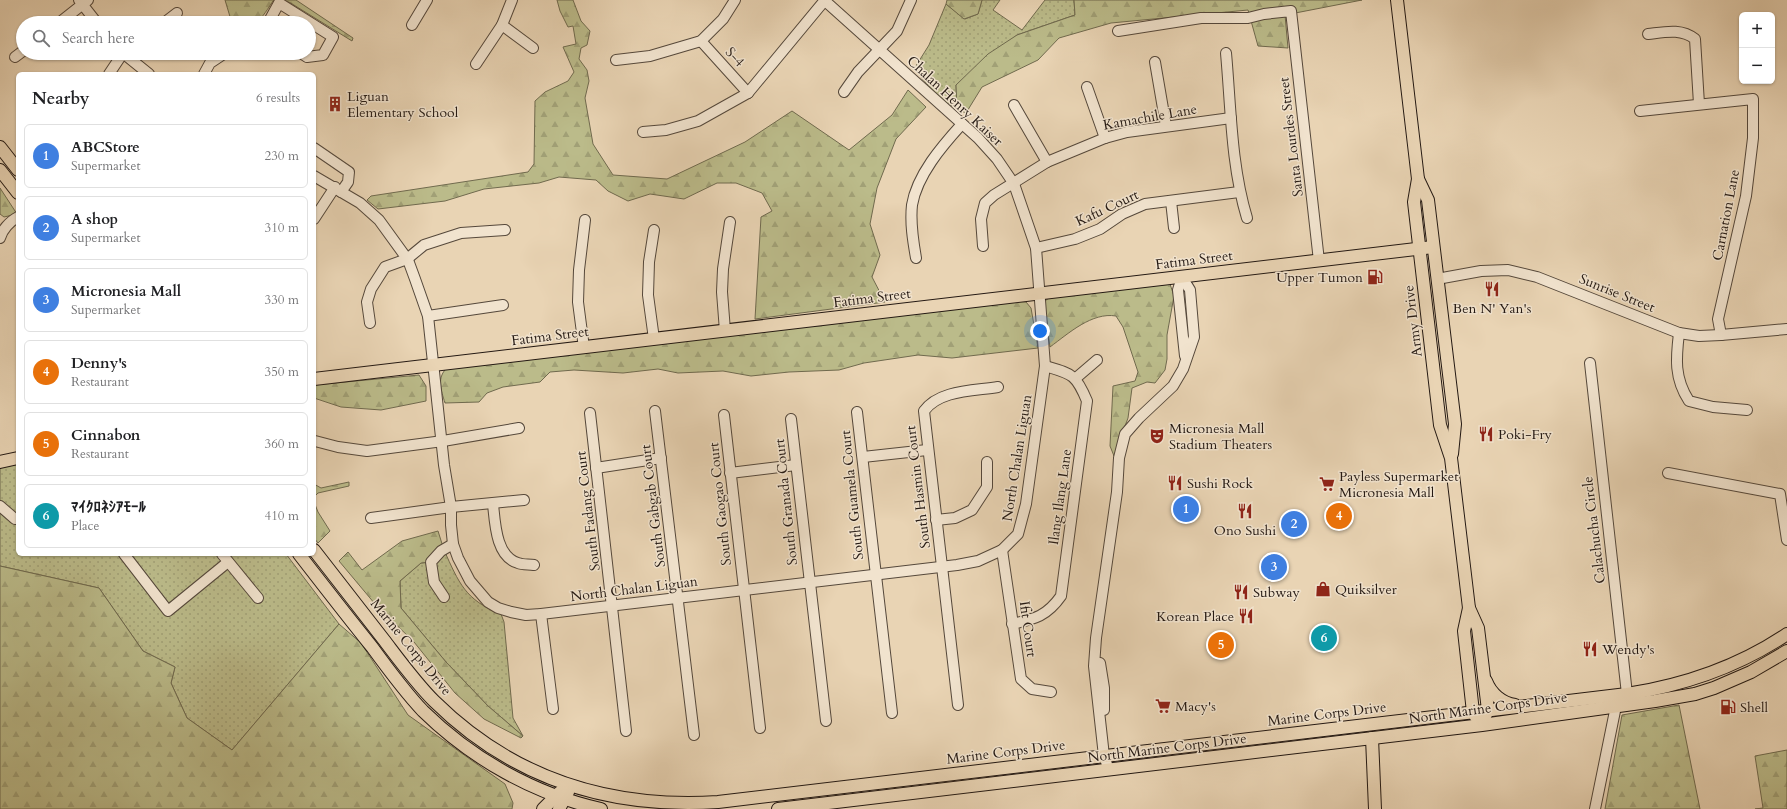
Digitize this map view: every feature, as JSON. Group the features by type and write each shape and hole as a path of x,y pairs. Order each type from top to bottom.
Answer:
{"main road":[{"name":"Army Drive","path":"1397,0 1418,179 1414,202 1440,425 1451,458 1469,608 1478,628 1484,671 1488,710 1482,725"},
{"path":"0,147 16,167"},
{"path":"0,170 16,190"},
{"name":"Army Drive","path":"1418,179 1428,200 1455,424 1451,458"},
{"name":"Fatima Street","path":"316,379 1433,247"},
{"path":"0,462 16,458"},
{"name":"Marine Corps Drive","path":"316,553 408,670 448,714 478,739 512,760 569,785 603,795 639,801 698,803 1627,694 1691,680 1745,659 1787,634"},
{"path":"301,556 396,679 423,710 454,738 487,762 560,802 601,809"},
{"name":"Army Drive","path":"1469,608 1464,631 1473,712 1482,725"},
{"name":"North Marine Corps Drive","path":"778,809 1482,725 1695,694 1739,677 1787,651"},
{"path":"1484,671 1489,688 1497,697 1511,705 1520,706"},
{"path":"1372,738 1375,809"},
{"path":"543,809 560,802 569,785"}],"street":[{"path":"412,25 427,0"},
{"path":"476,64 502,26 512,0"},
{"path":"616,60 650,56 701,41 723,19 735,0"},
{"path":"643,132 666,130 698,121 748,93 824,0"},
{"name":"Chalan Henry Kaiser","path":"824,0 962,124 997,159 1014,184 1036,248 1040,293"},
{"path":"844,92 878,49 897,31 911,0"},
{"path":"67,16 83,2 92,16"},
{"path":"272,16 279,4 299,16"},
{"name":"Santa Lourdes Street","path":"1118,30 1201,18 1248,18 1257,15 1291,11 1320,260"},
{"path":"173,16 177,13"},
{"path":"502,26 533,48"},
{"path":"316,27 333,37 323,55 316,56"},
{"path":"1640,111 1700,104 1694,39 1687,33 1680,32 1648,34"},
{"name":"S-4","path":"701,41 748,93"},
{"path":"1226,53 1230,118 1239,192 1247,218"},
{"path":"110,72 118,60"},
{"path":"132,60 147,72"},
{"path":"205,72 210,63 214,60"},
{"path":"1155,62 1166,126"},
{"path":"1087,87 1105,138"},
{"name":"Carnation Lane","path":"1700,104 1753,99 1753,138 1746,196 1718,319 1721,335"},
{"path":"1014,105 1047,162"},
{"name":"Kamachile Lane","path":"983,246 981,219 985,203 994,195 1014,184 1047,162 1105,138 1166,126 1230,118"},
{"path":"916,258 912,230 912,205 918,184 944,145 962,124"},
{"path":"316,149 349,172 348,182 338,190 316,217"},
{"name":"North Chalan Liguan","path":"316,177 360,204 379,220 407,259 428,316 443,441 444,465 451,507 453,544 458,558 470,581 488,602 498,608 526,615 942,567 978,561 1002,550 1018,534 1026,504 1045,366 1040,293"},
{"name":"Kafu Court","path":"1036,248 1075,239 1100,229 1122,214 1146,204 1239,192"},
{"path":"1171,201 1174,228"},
{"path":"0,238 1,233 16,218"},
{"path":"584,348 578,302 579,270 585,220"},
{"path":"725,331 722,292 723,268 730,222"},
{"path":"370,323 367,302 371,289 385,267 407,259 424,245 461,234 505,230"},
{"path":"654,230 649,262 648,295 654,339"},
{"name":"Sunrise Street","path":"1437,279 1481,271 1508,270 1537,277 1679,333 1698,336 1787,329"},
{"path":"1109,770 1103,704 1104,688 1096,638 1117,492 1121,444 1125,434 1131,426 1173,386 1185,362 1194,337 1190,290 1182,277"},
{"path":"428,316 503,305"},
{"path":"1679,333 1676,361 1683,392 1689,401 1714,407 1747,410"},
{"path":"1045,366 1067,373 1076,378 1097,360"},
{"name":"Calachucha Circle","path":"1590,363 1627,694"},
{"name":"Ilang Ilang Lane","path":"1012,624 1039,617 1052,608 1061,596 1087,401 1076,378"},
{"name":"South Hasmin Court","path":"958,705 927,450 924,411 930,403 948,395 998,387"},
{"name":"South Gabgab Court","path":"655,411 662,458 694,735"},
{"name":"South Guamela Court","path":"857,412 892,713"},
{"name":"South Fadang Court","path":"590,414 626,731"},
{"name":"South Gaogao Court","path":"724,415 760,728"},
{"name":"South Granada Court","path":"791,419 826,721"},
{"path":"316,441 338,447 367,451 443,441 519,428"},
{"path":"863,457 927,450"},
{"path":"596,468 662,458"},
{"path":"936,520 955,518 972,510 987,487 987,462"},
{"path":"730,473 796,464"},
{"path":"1668,473 1780,494 1787,540"},
{"path":"371,518 451,507 524,500"},
{"path":"493,504 498,537 506,556 518,563 534,565"},
{"path":"0,506 16,519"},
{"path":"444,597 434,582 431,562 441,551 453,544"},
{"name":"Ifit Court","path":"1002,550 1020,679 1032,689 1051,692"},
{"path":"126,556 168,611 225,558 258,598"},
{"path":"541,614 553,709"},
{"path":"1595,809 1616,706 1633,698 1668,692 1691,680"}],"green space":[{"path":"225,0 296,0 353,38 352,41 316,19 316,16 312,16 289,2 273,1 262,16 230,16"},
{"path":"557,0 573,0 581,21 590,31 587,45 581,48 579,59 587,70 589,81 585,98 593,144 613,175 667,179 745,142 792,111 849,150 892,115 908,90 926,107 896,139 877,188 870,224 880,255 872,277 885,302 755,319 761,217 772,211 762,193 736,183 717,183 684,199 650,194 628,201 608,191 596,180 559,177 539,183 484,189 445,201 378,209 367,200 371,196 528,172 534,164 535,101 545,92 568,81 574,72 563,47 576,44 573,26 568,27 560,11"},
{"path":"947,0 982,0 978,14 964,19 946,4"},
{"path":"982,0 1000,0 993,10 1022,30 1045,0 1074,0 1075,15 1017,35 956,85 957,109 940,99 914,69 929,45 946,4 965,19 978,14"},
{"path":"1074,0 1362,0 1285,15 1288,48 1258,46 1248,10 1111,23 1059,38 1038,60 982,87 966,113 957,109 956,85 988,54 1017,35 1075,15"},
{"path":"0,188 16,214 4,217 0,214"},
{"path":"1170,284 1174,296 1167,335 1167,359 1165,370 1155,383 1147,382 1132,388 1128,418 1114,456 1110,446 1113,386 1135,381 1138,372 1123,327 1116,316 1098,317 1073,330 1050,347 1044,302 1051,296"},
{"path":"1015,301 1026,302 1031,308 1038,348 952,358 918,355 864,363 839,370 789,372 751,376 723,371 678,373 658,369 623,373 574,370 550,372 540,382 503,387 487,393 479,402 445,403 440,384 442,375 448,367"},
{"path":"419,375 426,386 426,401 381,410 341,407 316,399 316,385"},
{"path":"16,463 16,556 288,556 339,624 232,750 187,718 171,683 175,667 143,651 99,588 0,566 0,467"},
{"path":"349,482 349,486 318,493 316,495 316,485 321,488"},
{"path":"316,507 330,531 318,543 316,540"},
{"path":"438,531 444,550 431,562 421,563 400,581 401,608 446,662 488,706 523,736 521,738 484,719 455,693 414,642 375,604 339,561 348,552 362,570 402,541"},
{"path":"444,550 459,581 471,596 489,609 501,614 504,622 513,718 523,736 488,706 446,662 401,608 400,581 421,563 431,562"},
{"path":"0,566 99,588 143,651 175,667 171,683 187,718 232,750 339,624 361,643 408,715 505,784 513,803 512,809 0,809"},
{"path":"1679,705 1700,809 1605,809 1622,715"},
{"path":"1787,750 1787,809 1755,809 1763,808 1755,756"}],"place":[{"name":"Liguan Elementary School","path":"335,104"},
{"name":"Upper Tumon","path":"1375,277"},
{"name":"Ben N' Yan's","path":"1492,289"},
{"name":"Poki-Fry","path":"1486,434"},
{"name":"Micronesia Mall Stadium Theaters","path":"1157,436"},
{"name":"Sushi Rock","path":"1175,483"},
{"name":"Payless Supermarket Micronesia Mall","path":"1327,484"},
{"name":"ABCStore","path":"1186,509"},
{"name":"Ono Sushi","path":"1245,511"},
{"name":"Denny's","path":"1339,516"},
{"name":"A shop","path":"1294,524"},
{"name":"Micronesia Mall","path":"1274,567"},
{"name":"Quiksilver","path":"1323,589"},
{"name":"Subway","path":"1241,592"},
{"name":"Korean Place","path":"1246,616"},
{"name":"ﾏｲｸﾛﾈｼｱﾓｰﾙ","path":"1324,638"},
{"name":"Cinnabon","path":"1221,645"},
{"name":"Wendy's","path":"1590,649"},
{"name":"Macy's","path":"1163,706"},
{"name":"Shell","path":"1728,707"}]}
